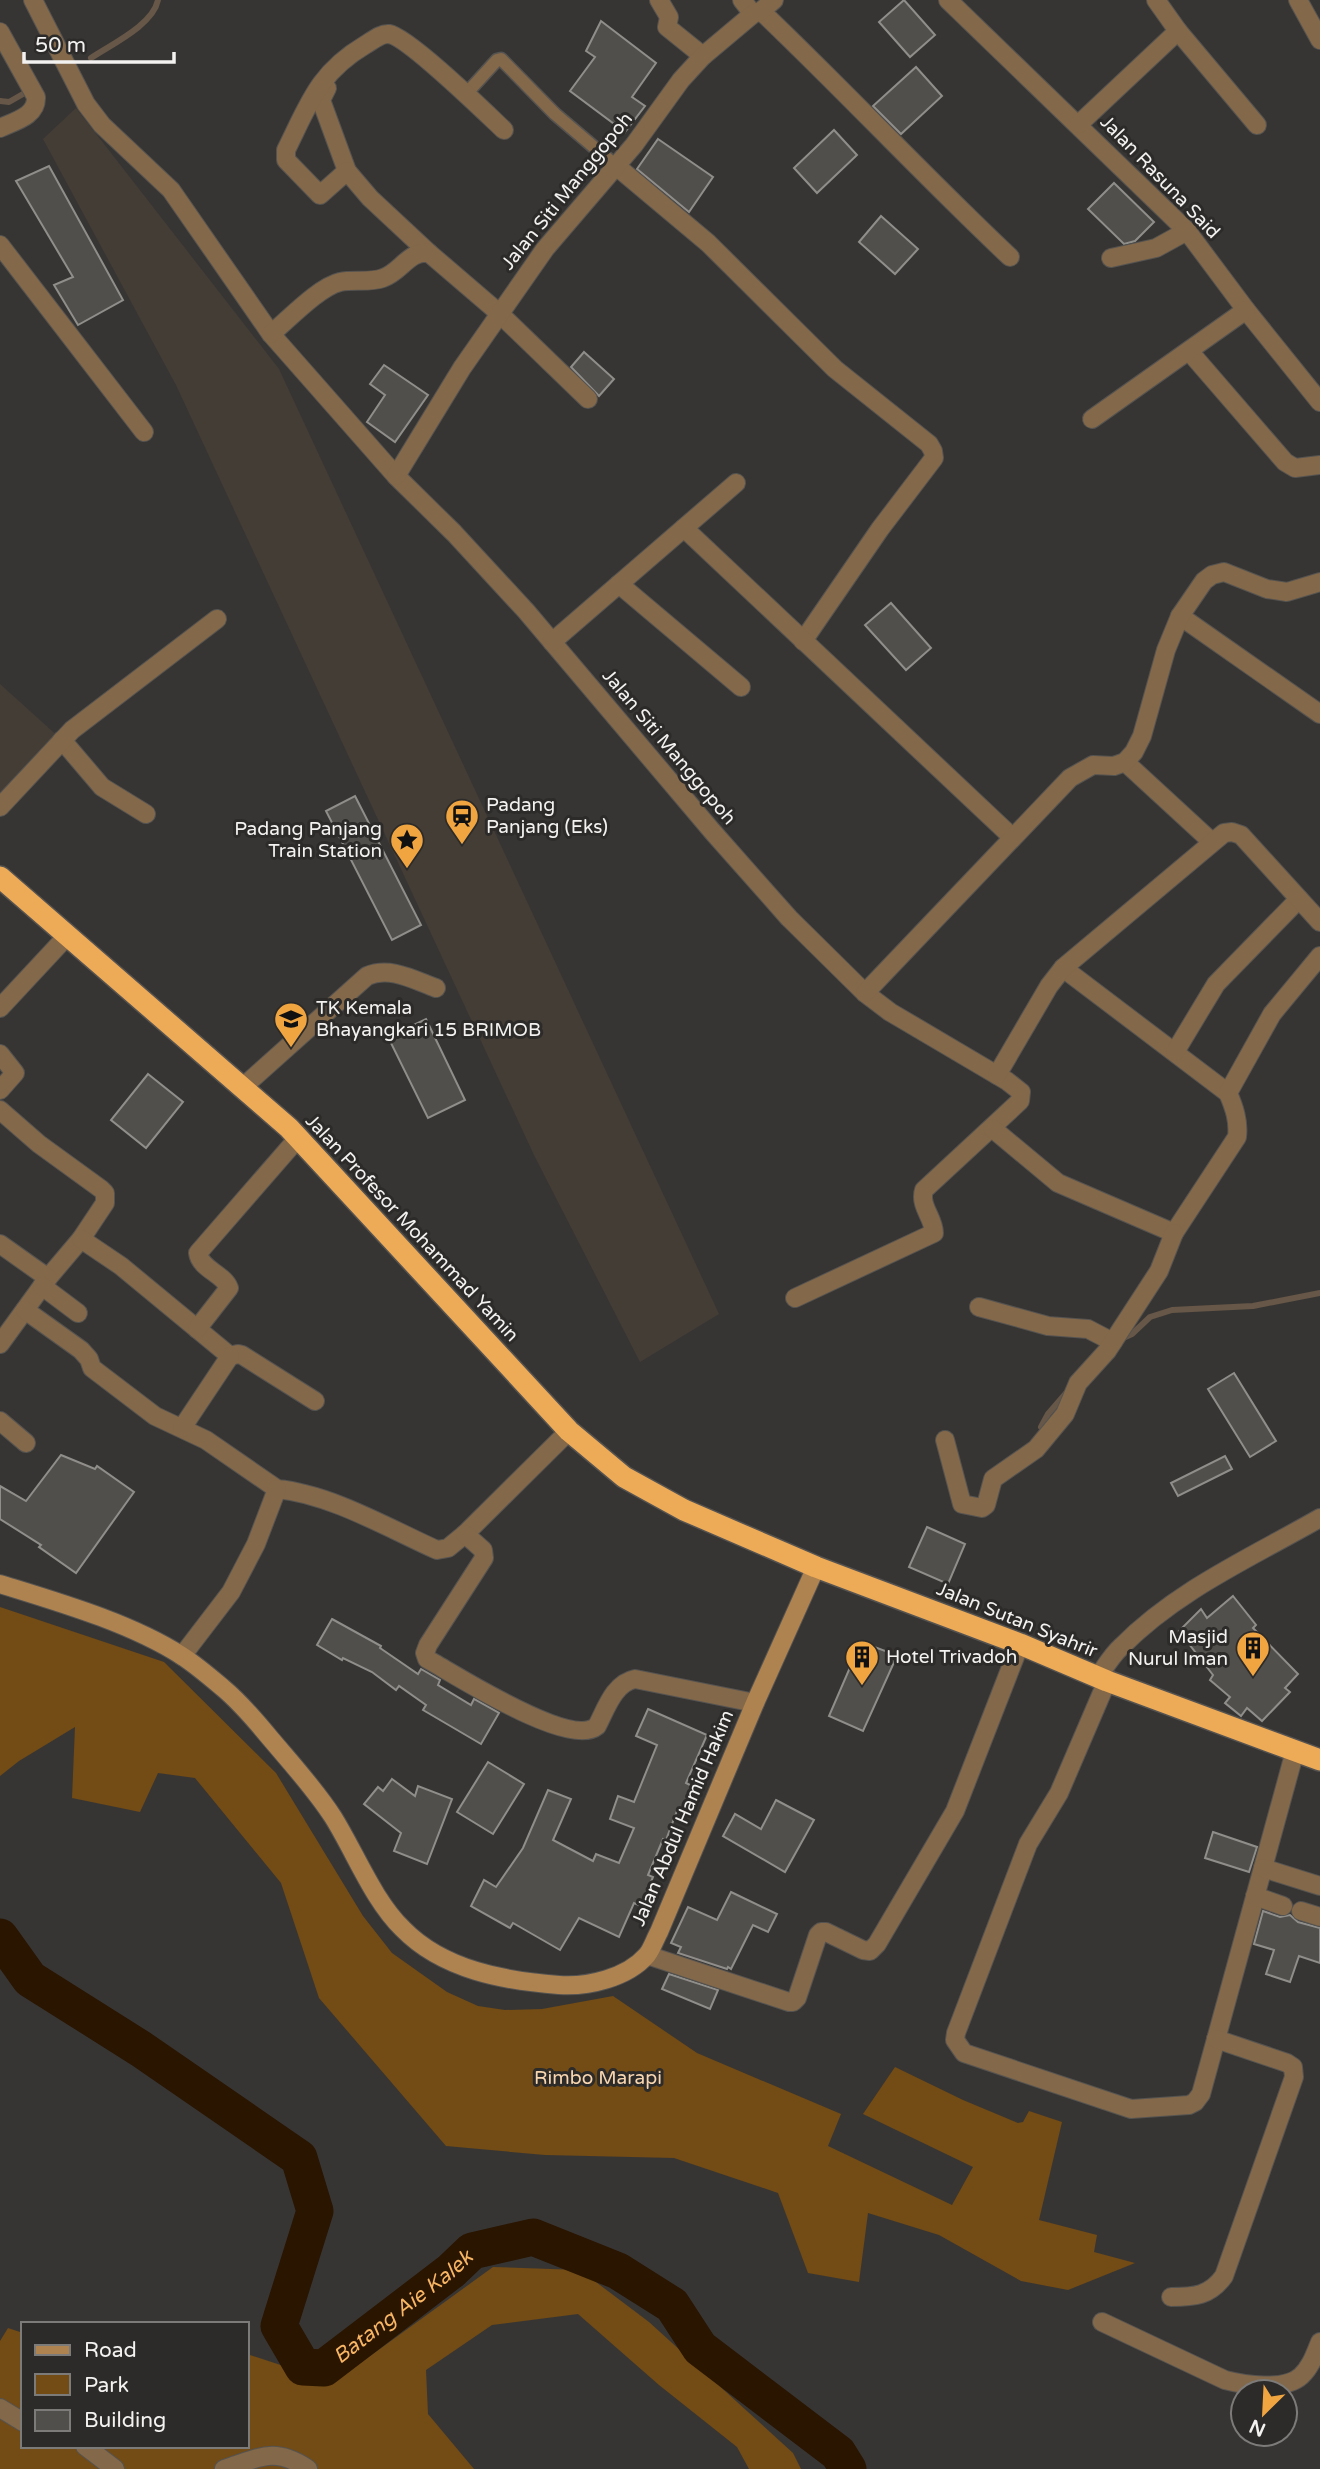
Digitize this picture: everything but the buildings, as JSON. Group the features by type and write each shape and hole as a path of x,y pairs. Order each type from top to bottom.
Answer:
{"highway":[{"name":"Jalan Profesor Mohammad Yamin","path":"0,877 243,1087 298,1138 569,1431 595,1455 653,1494 816,1567"},
{"name":"Jalan Sutan Syahrir","path":"816,1567 1320,1760"}],"main road":[{"name":"Jalan Abdul Hamid Hakim","path":"0,1584 113,1622 182,1656 241,1705 299,1771 332,1815 379,1896 402,1929 430,1951 463,1966 516,1982 565,1986 598,1981 627,1971 647,1955 816,1567"}],"street":[{"path":"33,0 86,104 102,125 171,190 271,334 396,475"},
{"path":"659,0 669,17 667,27 703,56"},
{"name":"Jalan Rasuna Said","path":"948,0 1187,231 1320,402"},
{"path":"1156,0 1178,31 1257,125"},
{"path":"1298,0 1320,40"},
{"path":"757,6 840,87 912,163 1010,257"},
{"name":"Jalan Siti Manggopoh","path":"757,6 703,56 663,104 634,145 545,248 435,410 396,475 454,533 552,642 789,918 865,993 929,1036 1014,1087 1022,1097 992,1128"},
{"path":"1079,124 1178,31"},
{"path":"0,32 36,97 36,105 31,113 0,128"},
{"path":"347,171 320,195 290,166 285,154 320,83 358,50 383,35 397,37 466,94 504,130"},
{"path":"327,88 321,100 347,171 370,198 499,313 587,399"},
{"path":"615,165 708,243 835,369 933,450 934,458 880,528 803,640"},
{"path":"1111,258 1156,248 1187,231"},
{"path":"271,334 330,285 387,277 416,253 429,253"},
{"path":"4,256 144,432"},
{"path":"1092,419 1246,310"},
{"path":"1189,351 1291,467 1320,465"},
{"path":"552,642 736,483"},
{"path":"684,528 1012,837"},
{"path":"865,993 1070,778 1093,765 1114,766 1125,762 1134,752 1142,736 1166,650 1180,616 1204,581 1212,575 1224,572 1278,592 1294,591 1320,582"},
{"path":"619,584 741,687"},
{"path":"1180,616 1320,714"},
{"path":"0,807 85,719 217,619"},
{"path":"62,740 102,787 146,814"},
{"path":"1125,762 1212,842"},
{"path":"997,1076 1063,968 1224,833 1241,835 1320,922"},
{"path":"1175,1052 1216,984 1299,900"},
{"path":"0,1008 68,934"},
{"path":"1228,1093 1272,1014 1320,956"},
{"path":"945,1440 960,1500 968,1507 982,1508 986,1505 993,1479 1036,1449 1068,1409 1083,1376 1101,1359 1159,1271 1174,1233 1237,1137 1234,1107 1228,1093 1063,968"},
{"path":"243,1087 367,976 376,971 387,971 436,988"},
{"path":"0,1054 15,1073 0,1090"},
{"path":"0,1110 105,1194 105,1203 81,1239 45,1282 0,1344"},
{"path":"795,1298 934,1233 922,1201 924,1190 992,1128 1058,1183 1174,1233"},
{"path":"197,1329 229,1289 227,1283 200,1261 198,1253 298,1138"},
{"path":"81,1239 121,1266 230,1356"},
{"path":"0,1244 78,1313"},
{"path":"979,1307 1048,1326 1088,1329 1113,1342"},
{"path":"25,1310 81,1350 92,1368 155,1416 206,1440 277,1489 290,1490 326,1501 437,1550 448,1548 465,1534 569,1431"},
{"path":"182,1427 230,1356 238,1353 315,1401"},
{"path":"0,1421 26,1443"},
{"path":"182,1656 230,1592 256,1544 277,1489"},
{"path":"1295,1751 1201,2094 1195,2102 1189,2105 1131,2109 964,2053 955,2040 1028,1844 1059,1793 1103,1679 1118,1649 1183,1595 1320,1518"},
{"path":"465,1534 483,1550 484,1558 428,1645 425,1653 427,1659 547,1723 579,1731 592,1731 617,1688 626,1681 635,1679 755,1703"},
{"path":"647,1955 793,2002 797,1998 821,1932 870,1951 877,1944 955,1811 1020,1644"},
{"path":"1263,1868 1320,1886"},
{"path":"1255,1896 1320,1917"},
{"path":"1171,2297 1198,2297 1210,2291 1224,2276 1294,2077 1293,2067 1287,2063 1216,2039"},
{"path":"1102,2322 1239,2384 1261,2386 1299,2379 1310,2366 1320,2342"},
{"path":"0,2407 21,2421"},
{"path":"88,2448 115,2469"},
{"path":"224,2469 272,2454 285,2457 308,2469"}],"lane":[{"path":"466,94 497,60 501,59 555,114 615,165"}],"shaded area":[{"path":"76,108 279,369 719,1314 640,1362 534,1155 176,385 43,139"},
{"path":"0,684 62,740 0,807"}],"green space":[{"name":"Rimbo Marapi","path":"0,1607 164,1662 276,1773 363,1916 392,1953 447,1992 478,2006 505,2010 542,2009 613,1996 697,2053 841,2114 828,2146 952,2205 973,2167 863,2114 895,2067 1018,2123 1023,2122 1029,2111 1062,2122 1039,2220 1097,2235 1094,2252 1135,2263 1068,2290 1021,2281 939,2235 868,2213 859,2282 808,2273 778,2193 674,2158 545,2155 446,2146 319,1998 281,1883 195,1778 158,1773 140,1812 72,1798 75,1727 19,1761 0,1776"},
{"path":"493,2267 580,2270 649,2322 793,2453 801,2469 749,2469 737,2447 659,2385 578,2314 492,2325 426,2370 428,2414 474,2469 0,2469 0,2341 8,2328 21,2332 21,2448 248,2448 248,2354 314,2376 348,2372"}],"waterway":[{"path":"91,58 140,26 155,9 158,0"},
{"path":"0,101 9,102 30,90"},
{"path":"1121,1339 1132,1334 1150,1317 1172,1310 1253,1306 1320,1293"},
{"path":"1041,1427 1048,1414 1067,1392"},
{"name":"Batang Aie Kalek","path":"0,1937 30,1979 141,2049 299,2158 315,2211 279,2326 303,2367 324,2368 451,2271 472,2251 533,2237 618,2271 672,2305 700,2348 838,2453 848,2469"}],"place":[{"name":"Padang Panjang (Eks)","path":"462,846"},
{"name":"Padang Panjang Train Station","path":"407,870"},
{"name":"TK Kemala Bhayangkari 15 BRIMOB","path":"291,1049"},
{"name":"Masjid Nurul Iman","path":"1253,1678"},
{"name":"Hotel Trivadoh","path":"862,1687"}]}
